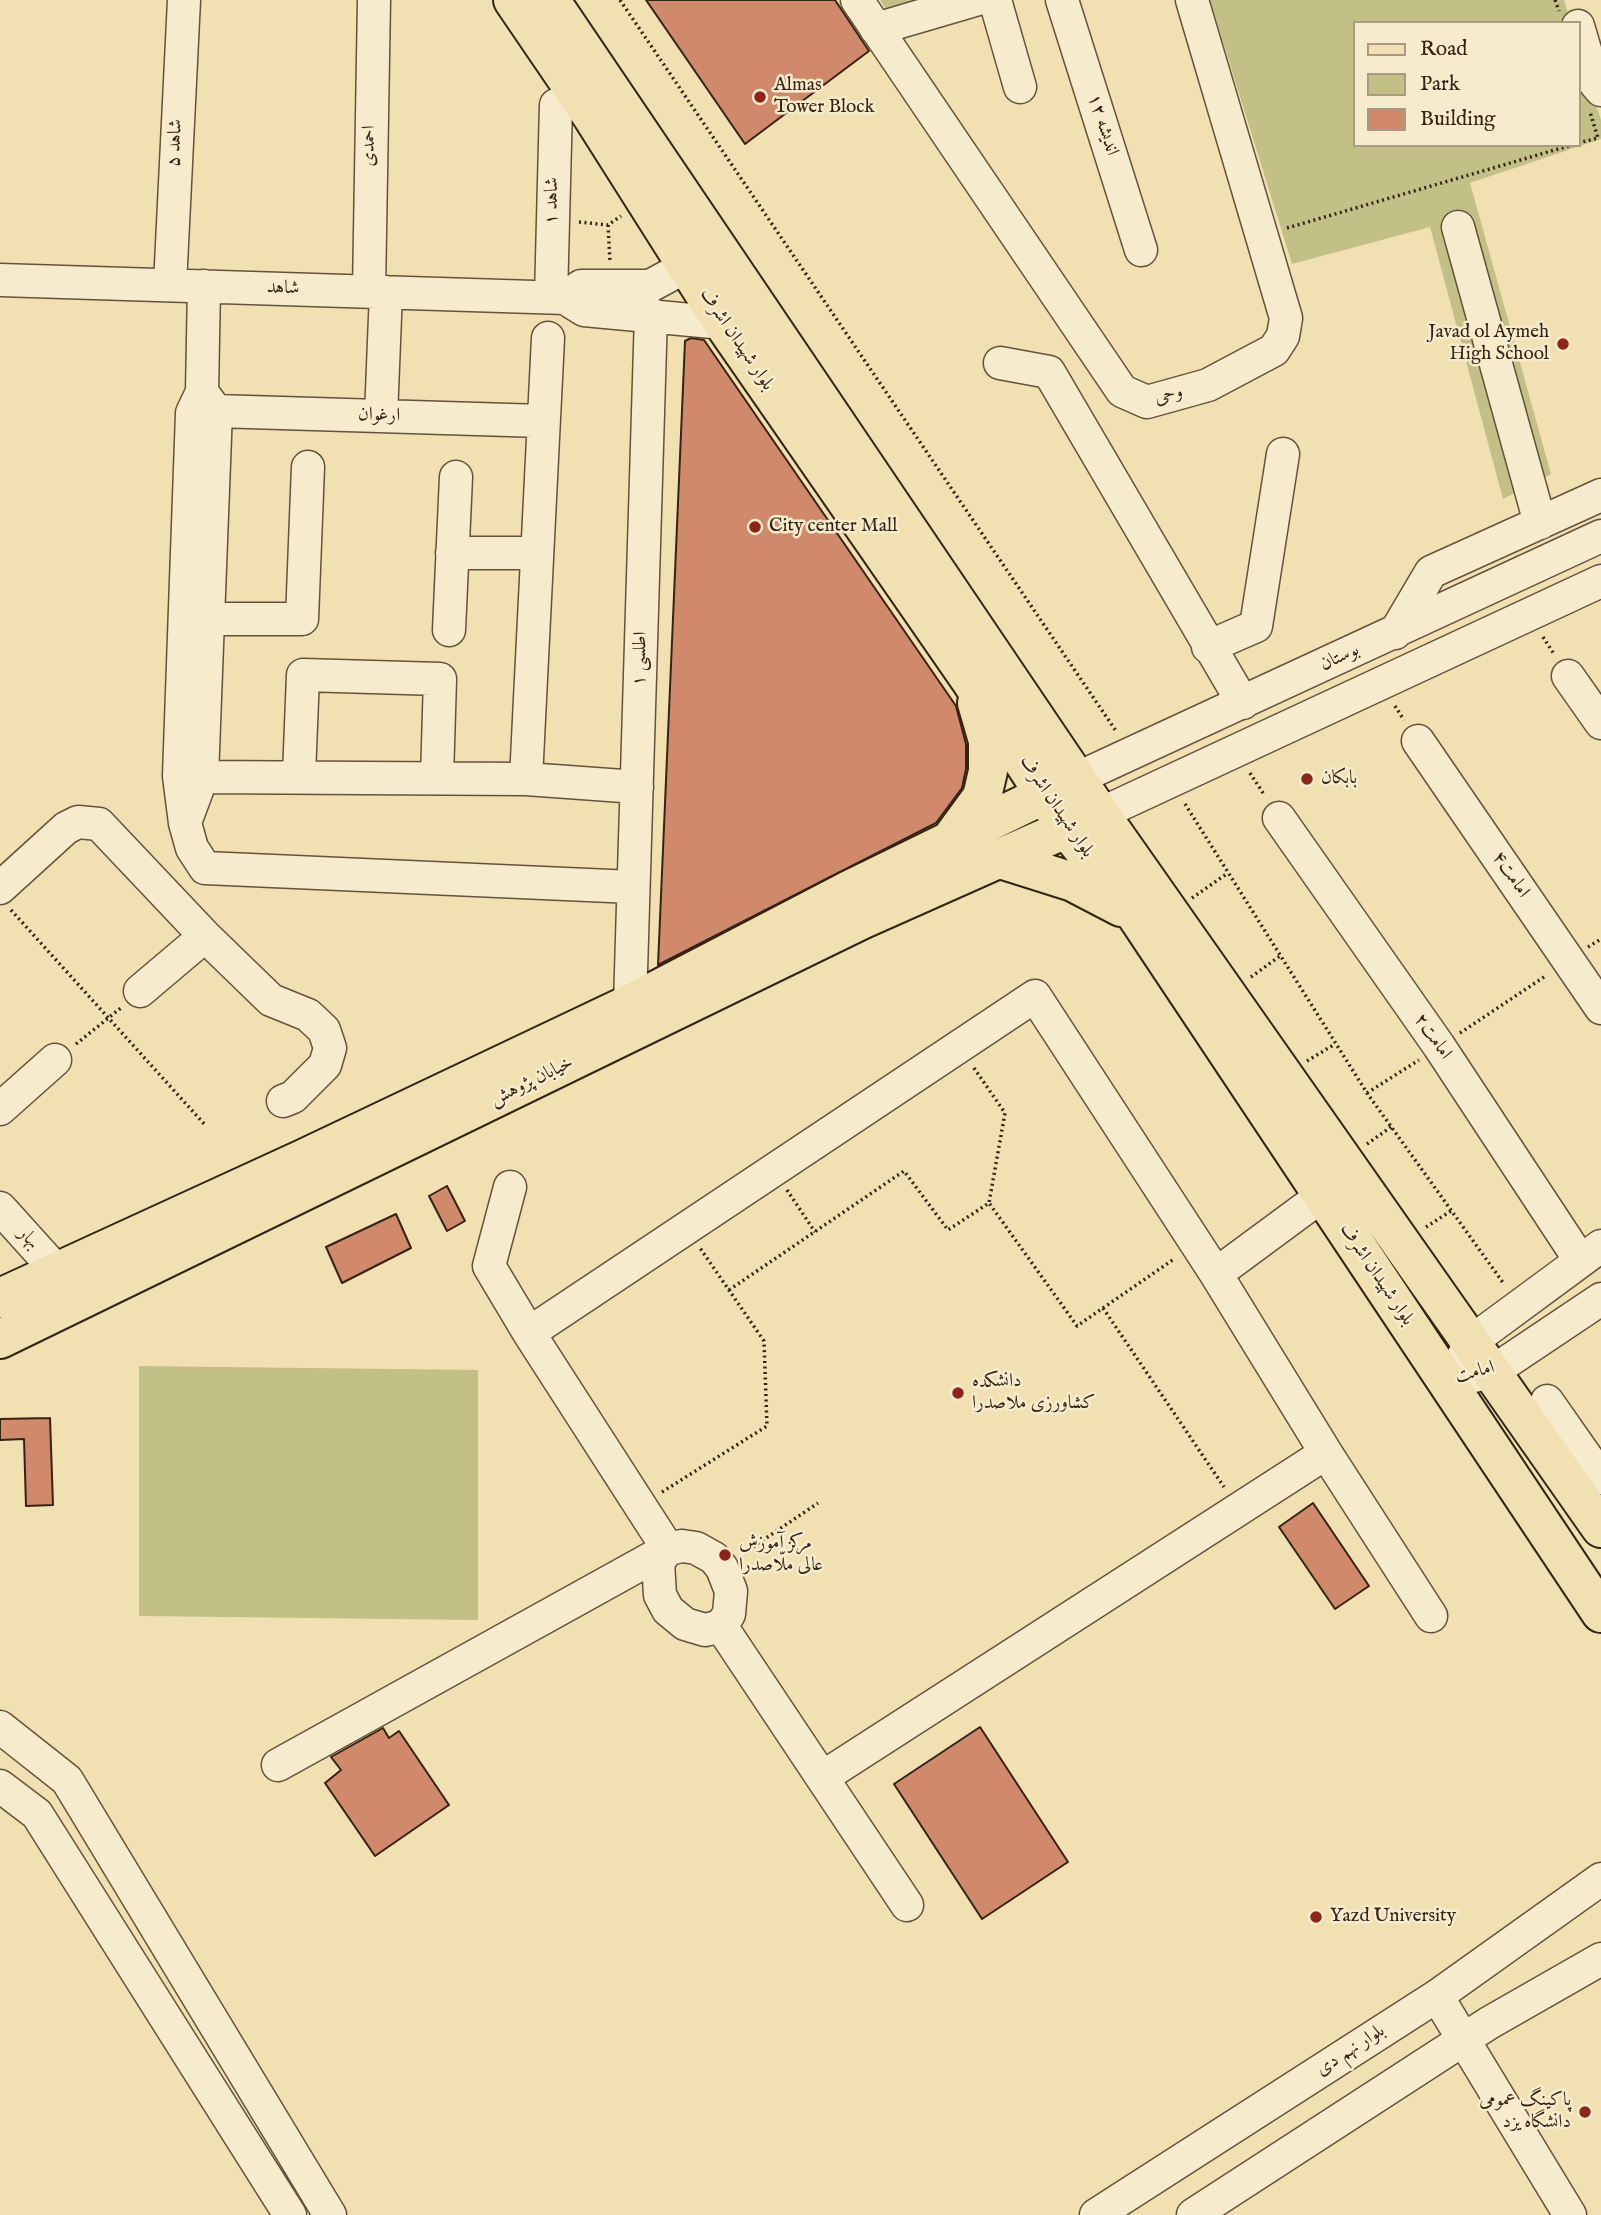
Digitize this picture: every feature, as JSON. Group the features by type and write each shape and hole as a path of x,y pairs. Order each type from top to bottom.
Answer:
{"main road":[{"name":"بلوار شهیدان اشرف","path":"513,0 603,106 1062,785 1136,915 1601,1613"},
{"name":"بلوار شهیدان اشرف","path":"550,0 683,259 723,323 971,681 1062,785"},
{"path":"950,841 982,797 988,771 988,741 971,681"},
{"name":"خیابان پژوهش","path":"0,1297 303,1159 630,1003 1062,785"},
{"name":"بلوار شهیدان اشرف","path":"1083,822 1482,1357 1570,1458 1601,1528"},
{"name":"خیابان پژوهش","path":"0,1339 861,920 1083,822"},
{"path":"997,858 1073,881 1136,915"}],"street":[{"name":"شاهد ۵","path":"170,285 184,0"},
{"name":"احمدی","path":"374,0 381,416"},
{"name":"وحی","path":"857,0 1122,391 1147,402 1208,385 1274,350 1283,336 1286,318 1192,0"},
{"path":"876,29 975,0"},
{"path":"995,0 1020,88"},
{"name":"اندیشه ۱۲","path":"1062,0 1142,250"},
{"path":"1571,0 1577,21"},
{"path":"1580,31 1595,83 1601,90"},
{"name":"شاهد ۱","path":"556,105 553,219 558,298"},
{"path":"1458,227 1540,523"},
{"name":"شاهد","path":"558,298 581,286 650,286 665,281 683,259"},
{"name":"شاهد","path":"0,280 558,298 584,310 651,314 723,323"},
{"path":"185,823 202,776 208,619 209,401 204,286"},
{"name":"اطلسی ۱","path":"630,1003 651,314"},
{"path":"526,779 548,338"},
{"path":"1000,363 1049,372 1243,703"},
{"path":"209,401 192,413 179,776 185,823 192,848 205,868 633,887"},
{"name":"ارغوان","path":"209,401 381,416 542,421"},
{"path":"1208,647 1256,626 1283,454"},
{"path":"208,619 302,620 308,467"},
{"path":"449,630 456,477"},
{"path":"1395,632 1431,572 1601,495"},
{"name":"بوستان","path":"1062,785 1601,536"},
{"path":"452,553 536,553"},
{"name":"بوستان","path":"1083,822 1601,581"},
{"path":"299,775 303,676 440,679 437,778"},
{"path":"1567,676 1601,723"},
{"path":"1283,685 1303,720"},
{"name":"امامت۴","path":"1418,741 1601,1008"},
{"path":"202,776 526,779 636,788"},
{"name":"امامت۲","path":"1279,818 1439,1046 1591,1253"},
{"path":"5,898 57,834 78,821 99,824 205,936 271,1000 309,1015 321,1026 329,1039 330,1048 325,1065 293,1097 283,1101"},
{"path":"140,991 205,936"},
{"path":"529,1333 641,1243 687,1228 754,1173 1035,996 1050,1008 1151,1164 1196,1243 1268,1342 1326,1453 1431,1616"},
{"path":"0,1108 55,1060"},
{"path":"510,1187 489,1266 667,1549"},
{"path":"1216,1273 1323,1195"},
{"name":"بهار","path":"0,1208 56,1270"},
{"name":"امامت","path":"1482,1357 1520,1307 1591,1253"},
{"name":"امامت","path":"1448,1383 1482,1357 1601,1298"},
{"path":"1547,1401 1570,1458 1601,1478"},
{"path":"823,1777 1326,1453"},
{"path":"278,1765 667,1549 682,1546 696,1548 715,1558 731,1591 729,1614 722,1626 705,1630 685,1624 667,1611 660,1595 656,1573 658,1562 667,1549"},
{"path":"722,1626 907,1905"},
{"path":"0,1727 67,1780 330,2215"},
{"path":"0,1786 37,1814 290,2215"},
{"name":"بلوار نهم دی","path":"1096,2215 1437,1996 1601,1879"},
{"path":"1193,2215 1464,2040 1601,1959"},
{"path":"1437,1996 1570,2215"},
{"path":"270,2183 299,2165"}],"path":[{"path":"620,0 1130,753"},
{"path":"1580,142 1598,138"},
{"path":"1283,217 1287,229 1565,147"},
{"path":"553,219 608,225 621,215 628,225"},
{"path":"608,225 612,286"},
{"path":"1529,614 1567,676"},
{"path":"1380,684 1418,741"},
{"path":"1236,751 1279,818"},
{"path":"1170,781 1367,1094 1520,1307"},
{"path":"1190,900 1228,873"},
{"path":"5,898 206,1126"},
{"path":"1367,1094 1601,939"},
{"path":"1244,982 1280,956"},
{"path":"55,1060 140,991"},
{"path":"1300,1066 1335,1044"},
{"path":"958,1046 1004,1113 989,1203 1077,1326 1196,1243"},
{"path":"1365,1145 1391,1128"},
{"path":"729,1290 904,1171 948,1230 989,1203"},
{"path":"754,1173 815,1232"},
{"path":"1422,1230 1451,1211"},
{"path":"640,1506 767,1426 764,1341 687,1228"},
{"path":"1103,1308 1239,1508"},
{"path":"722,1568 818,1503"}],"green space":[{"path":"880,0 927,0 888,12"},
{"path":"1210,0 1564,0 1570,21 1352,21 1352,147 1577,147 1470,183 1551,474 1503,499 1430,227 1292,264"},
{"path":"1580,52 1601,120 1601,139 1580,146"},
{"path":"139,1366 478,1370 478,1620 139,1616"}],"building":[{"name":"Almas Tower Block","path":"646,0 835,0 869,51 745,144"},
{"name":"City center Mall","path":"691,338 704,340 956,706 966,744 966,769 962,788 936,823 658,965 685,341"},
{"path":"447,1186 465,1221 447,1231 429,1196"},
{"path":"396,1214 411,1248 342,1283 326,1247"},
{"path":"50,1418 53,1505 26,1506 24,1439 0,1440 0,1419"},
{"path":"1313,1503 1369,1586 1335,1609 1279,1527"},
{"path":"980,1727 1068,1862 982,1919 894,1784"},
{"path":"383,1728 389,1738 399,1731 449,1805 375,1856 325,1783 341,1770 331,1757"}],"place":[{"name":"Almas Tower Block","path":"760,97"},
{"name":"Javad ol Aymeh High School","path":"1563,344"},
{"name":"City center Mall","path":"755,527"},
{"name":"بابکان","path":"1307,779"},
{"name":"دانشکده کشاورزی ملاصدرا","path":"958,1393"},
{"name":"مرکز آموزش عالی ملّاصدرا","path":"725,1555"},
{"name":"Yazd University","path":"1316,1917"},
{"name":"پاکینگ عمومی دانشگاه یزد","path":"1585,2112"}]}
